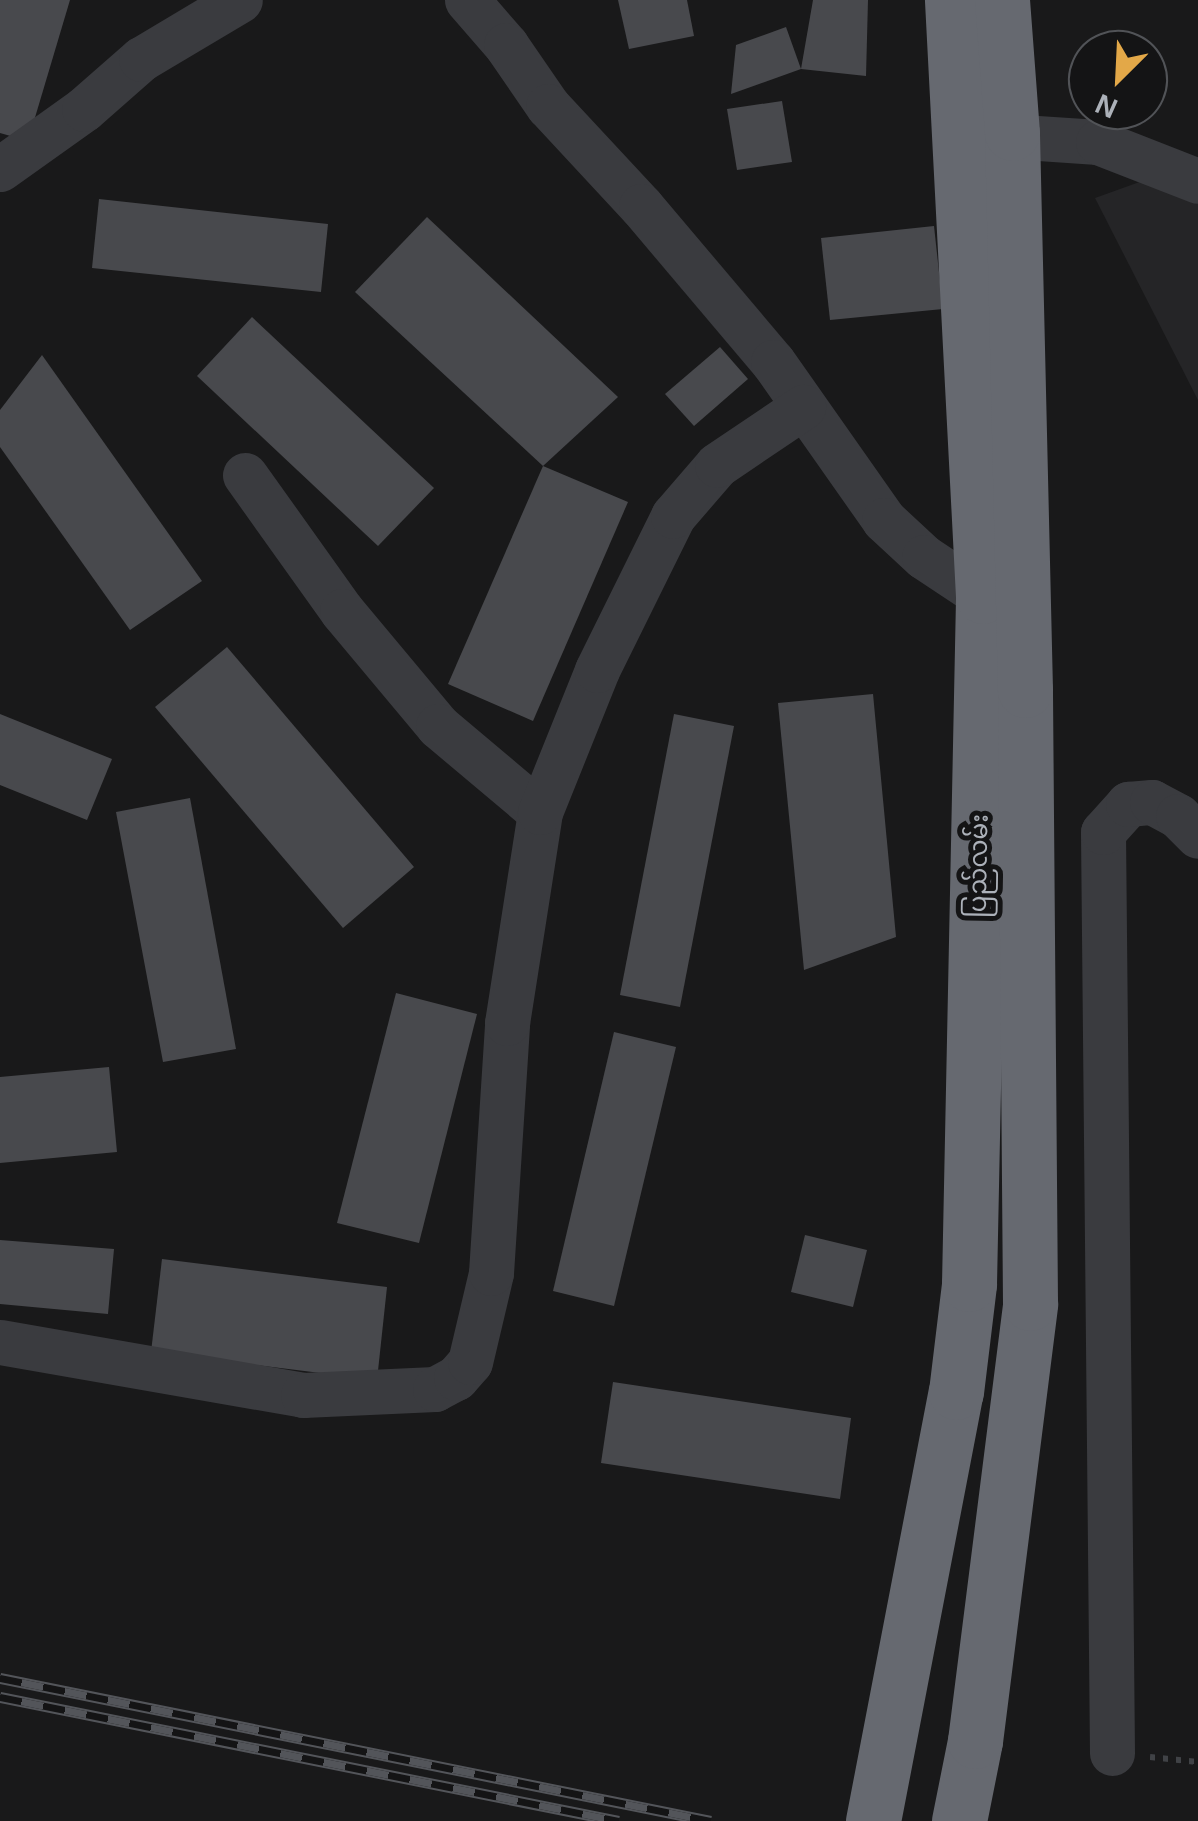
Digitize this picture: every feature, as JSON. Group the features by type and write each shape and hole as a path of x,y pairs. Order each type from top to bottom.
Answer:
{"highway":[{"path":"952,0 986,134"},
{"path":"959,1821 975,1741 1030,1304 986,134 1002,0"},
{"name":"ပြည်လမ်း","path":"872,1821 956,1392 970,1284 1003,594"}],"street":[{"path":"0,169 84,108 141,60 240,0"},
{"path":"467,0 506,46 548,106 642,206 762,349 884,520 924,557 1003,594"},
{"path":"986,134 1098,142 1198,181"},
{"path":"0,1342 303,1395 435,1389 456,1378 470,1362 490,1273 507,1023 540,812 596,670 673,516 717,465 802,407"},
{"path":"245,475 342,611 438,726 540,812"},
{"path":"1112,1753 1103,832 1128,804 1152,802 1178,816 1198,836"}],"path":[{"path":"1112,1753 1198,1762"}],"shaded area":[{"path":"1198,161 1198,400 1095,198"}],"building":[{"path":"0,0 70,0 28,141 0,133"},
{"path":"618,0 687,0 694,36 629,49"},
{"path":"813,0 868,0 866,76 801,69"},
{"path":"786,27 801,69 731,94 736,45"},
{"path":"782,101 792,162 737,170 727,109"},
{"path":"99,199 328,224 321,292 92,268"},
{"path":"427,217 618,397 543,466 355,292"},
{"path":"934,226 943,309 830,320 821,238"},
{"path":"252,317 434,488 378,546 197,376"},
{"path":"720,347 748,379 694,426 665,394"},
{"path":"42,355 202,581 130,630 0,447 0,410"},
{"path":"543,466 628,502 533,721 448,684"},
{"path":"227,647 414,867 343,928 155,707"},
{"path":"873,694 896,937 804,970 778,703"},
{"path":"0,714 112,759 87,820 0,785"},
{"path":"674,714 734,726 680,1007 620,995"},
{"path":"190,798 236,1049 163,1062 116,812"},
{"path":"396,993 477,1014 419,1243 337,1223"},
{"path":"614,1032 676,1047 614,1306 553,1291"},
{"path":"109,1067 117,1152 0,1163 0,1077"},
{"path":"805,1235 867,1250 853,1307 791,1292"},
{"path":"0,1240 114,1249 108,1314 0,1304"},
{"path":"162,1259 387,1287 377,1380 151,1352"},
{"path":"613,1382 851,1418 840,1499 601,1463"}],"railway":[{"path":"0,1678 711,1821"},
{"path":"0,1697 619,1821"}]}
